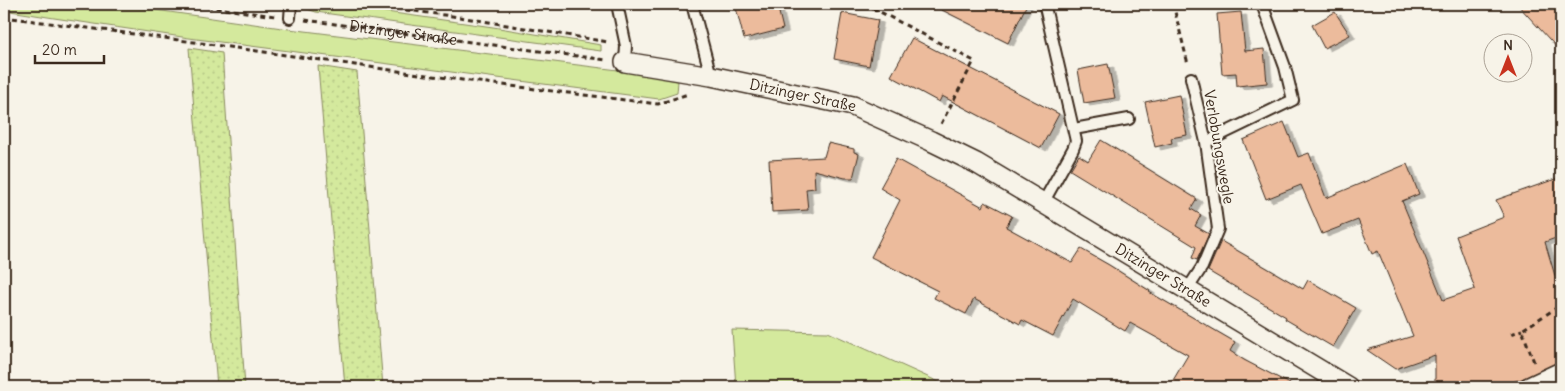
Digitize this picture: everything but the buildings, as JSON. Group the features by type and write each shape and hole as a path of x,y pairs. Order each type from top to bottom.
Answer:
{"street":[{"name":"Ditzinger Straße","path":"625,54 707,75 853,106 931,141 976,163 1348,387"},
{"path":"1535,384 1561,372"}],"lane":[{"path":"290,18 291,4"},
{"path":"617,4 625,54"},
{"path":"692,4 707,75"},
{"path":"1206,142 1293,100 1285,67 1262,4"},
{"path":"1043,203 1076,141 1045,7"},
{"name":"Verlobungswegle","path":"1187,290 1202,267 1218,230 1206,142 1191,78"},
{"path":"1074,129 1129,119"}],"path":[{"name":"Ditzinger Straße","path":"188,4 290,18 625,54"},
{"path":"361,4 459,16 625,54"},
{"path":"865,4 974,61 931,141"},
{"name":"Verlobungswegle","path":"1173,4 1191,78"},
{"path":"4,17 454,79 658,104 693,92 707,75"},
{"path":"1511,334 1522,330 1561,305"},
{"path":"1522,330 1535,384"}],"green space":[{"path":"4,4 113,4 289,29 618,70 678,81 677,93 659,99 189,38 4,10"},
{"path":"304,4 372,10 493,27 601,45 601,51 316,12 304,8"},
{"path":"189,48 222,53 245,387 217,387"},
{"path":"318,66 357,72 383,387 345,387"},
{"path":"732,330 828,332 950,387 736,387"}]}
